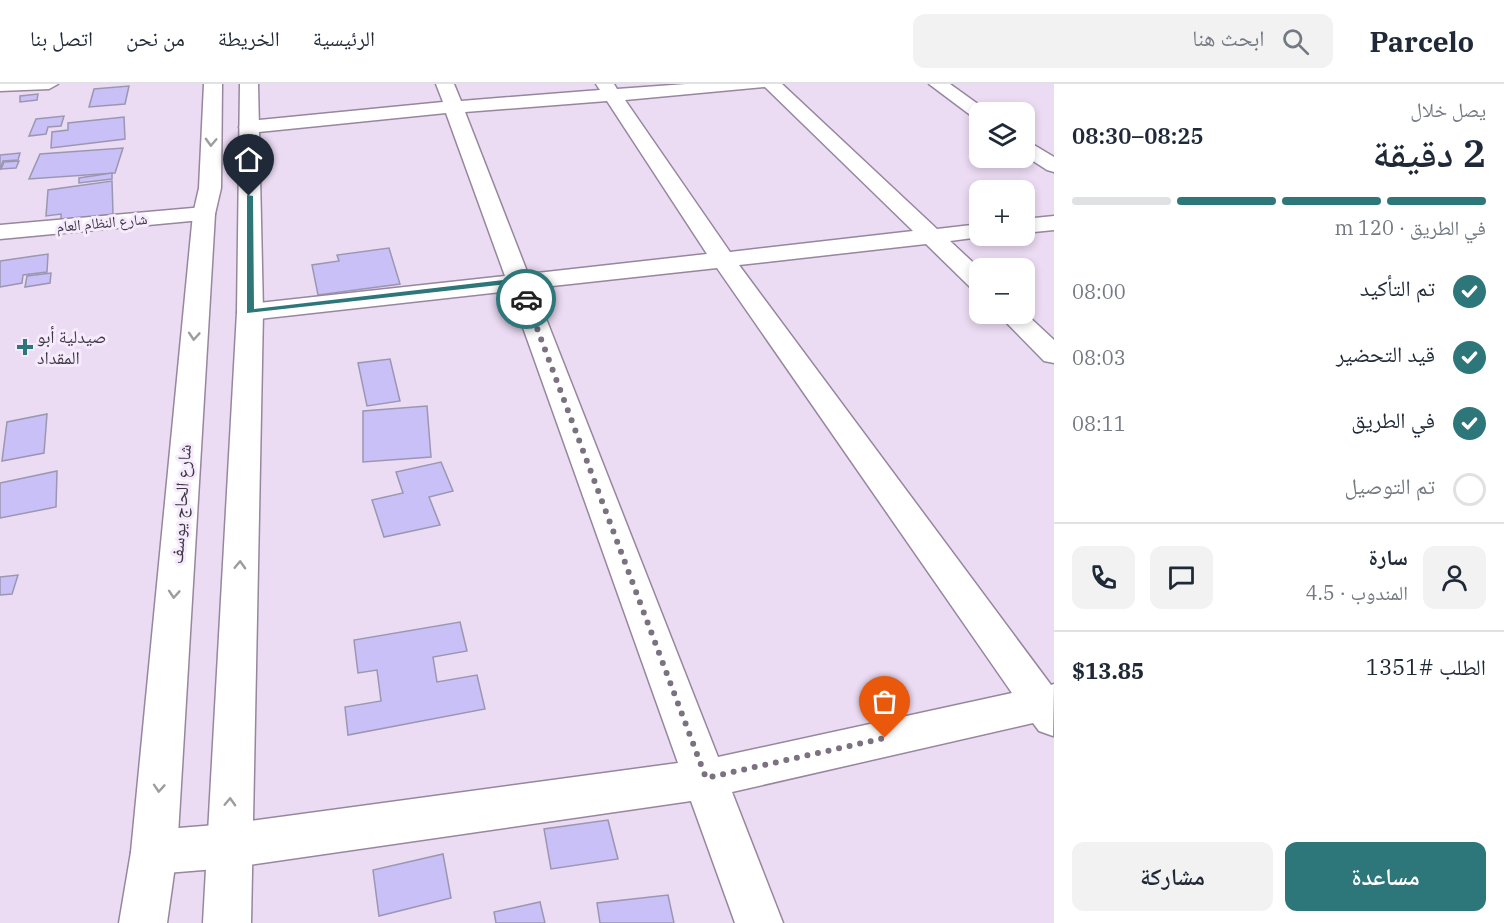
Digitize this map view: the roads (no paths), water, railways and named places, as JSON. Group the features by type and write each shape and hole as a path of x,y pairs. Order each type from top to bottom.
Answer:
{"street":[{"path":"0,86 49,84"},
{"name":"شارع الحاج يوسف","path":"135,922 154,852 204,214 210,188 213,84"},
{"path":"227,923 228,846 250,312 249,84"},
{"path":"249,127 449,95 758,84"},
{"path":"772,84 969,272"},
{"path":"938,84 969,105"},
{"path":"154,852 228,846 706,778 1050,708 722,258 608,90"},
{"path":"449,95 759,923"},
{"path":"1035,153 1054,166"},
{"name":"شارع النظام العام","path":"0,232 204,214"},
{"path":"1035,225 1054,223"},
{"path":"250,312 520,280 969,232"},
{"path":"1021,324 1054,355"}],"place":[{"name":"صيدلية أبو المقداد","path":"25,347"}]}
